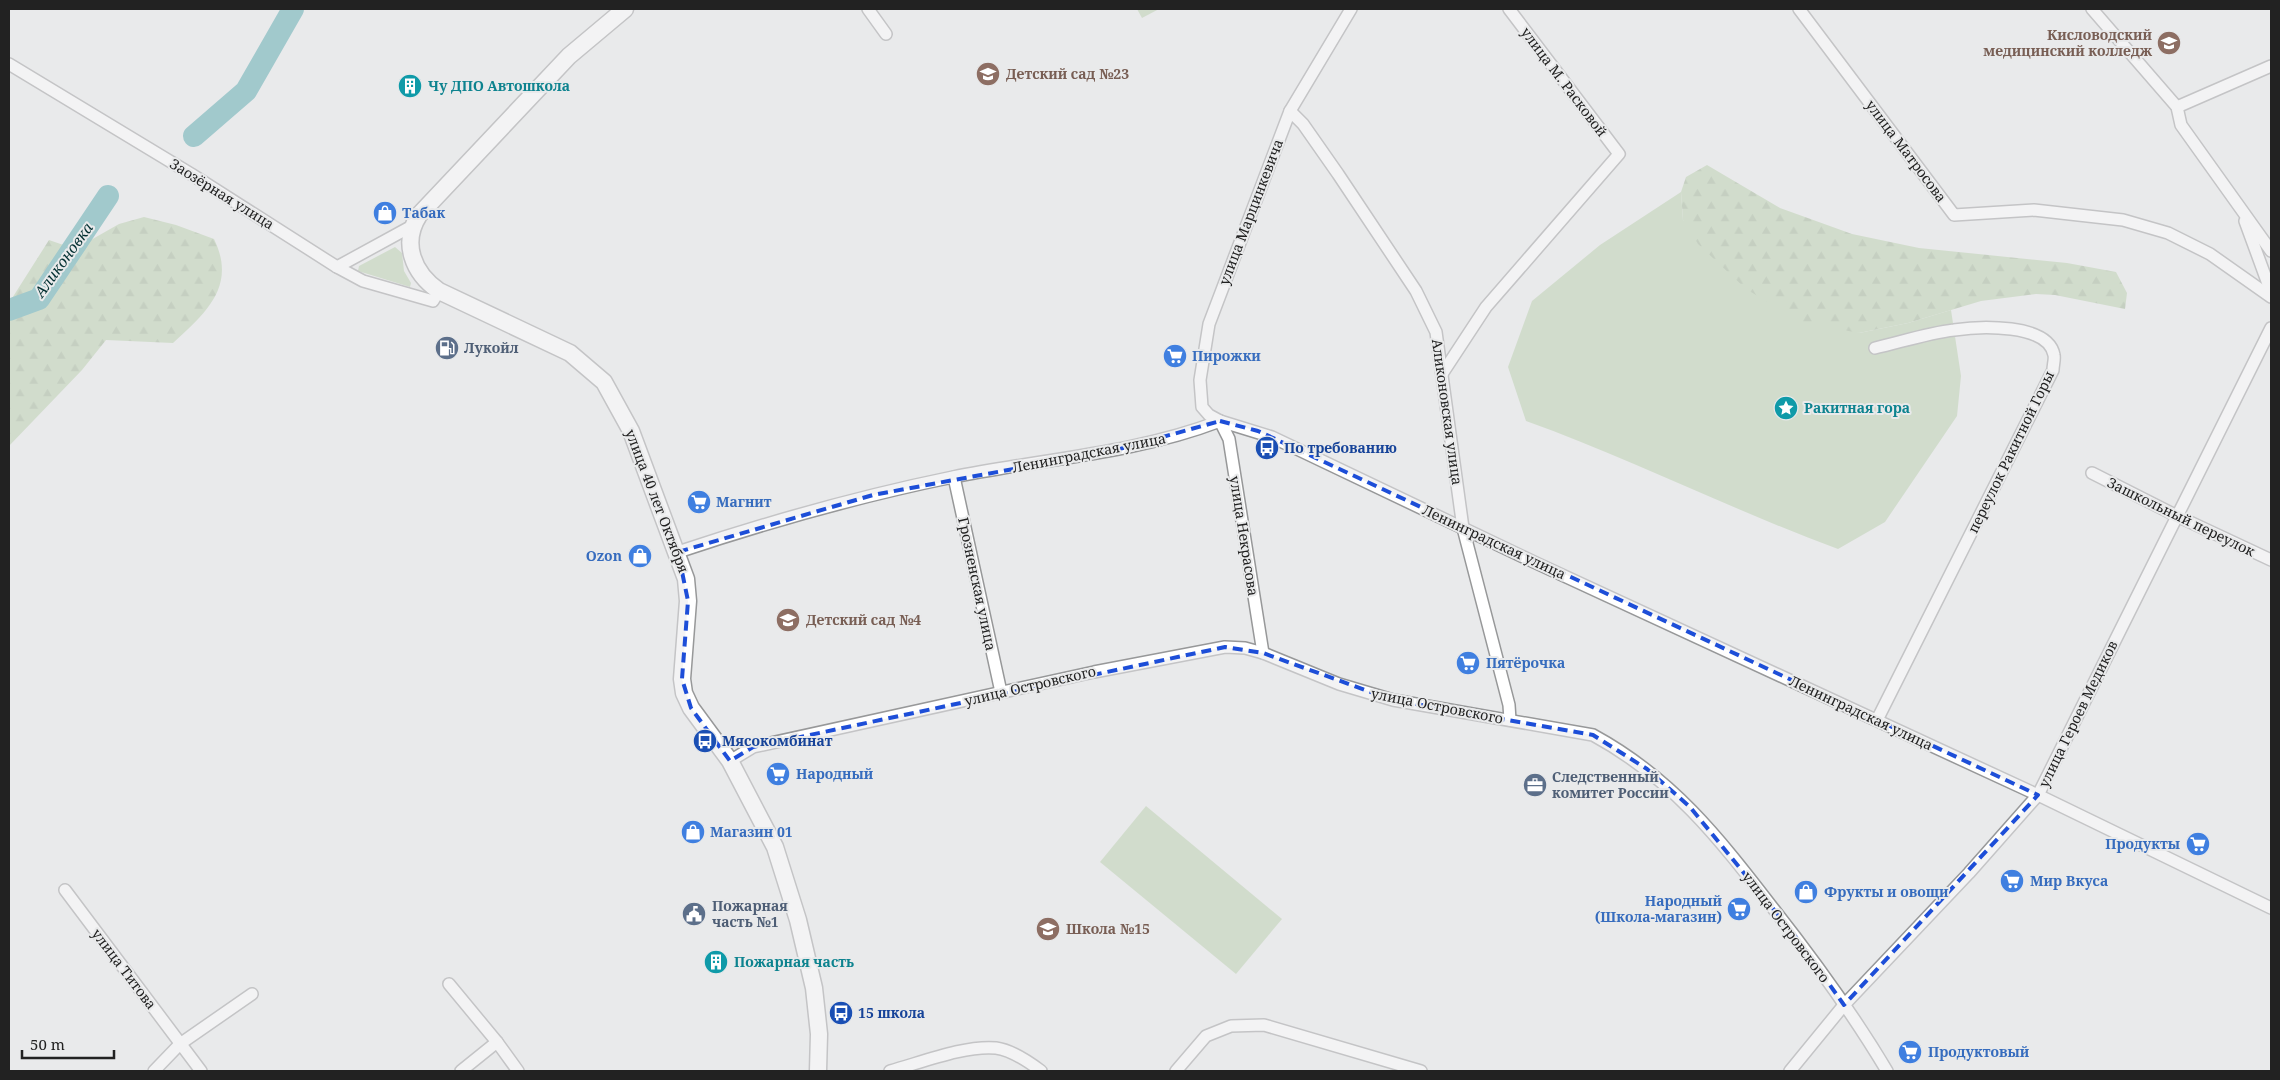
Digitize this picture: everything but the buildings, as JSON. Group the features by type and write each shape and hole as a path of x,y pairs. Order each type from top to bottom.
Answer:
{"main road":[{"path":"412,226 419,215 569,56 624,9"},
{"name":"улица 40 лет Октября","path":"412,226 410,253 417,269 427,283 439,291 540,337 570,353 598,375 614,396 631,431 678,552 686,579 688,601 682,679 684,693 691,708 730,761 775,847 798,920 814,988 819,1034 818,1071"}],"street":[{"path":"868,9 886,34"},
{"name":"улица Марцинкевича","path":"1220,421 1202,407 1200,395 1201,365 1209,324 1290,111 1350,9"},
{"name":"улица М. Расковой","path":"1442,374 1486,307 1619,154 1510,9"},
{"name":"улица Матросова","path":"1799,9 1954,215 2034,210 2123,220 2168,234 2210,254 2271,298"},
{"path":"2092,9 2177,107 2181,125 2271,251"},
{"name":"Заозёрная улица","path":"9,64 191,174 337,267 363,281 433,301 439,291"},
{"path":"2177,107 2271,66"},
{"name":"Аликоновская улица","path":"1290,111 1303,124 1416,291 1436,332 1463,528 1509,705 1510,720"},
{"path":"2240,209 2271,292"},
{"path":"337,267 412,226"},
{"name":"улица Героев Медиков","path":"1790,1071 1844,1006 1969,873 2038,795 2271,328"},
{"name":"переулок Ракитной Горы","path":"1875,348 1954,330 2010,329 2029,331 2040,336 2050,344 2055,356 2053,370 1877,720"},
{"name":"Ленинградская улица","path":"678,552 873,495 954,477 1116,450 1189,433 1220,421 1272,437 1463,528 2038,795 2271,908"},
{"name":"улица Некрасова","path":"1220,421 1229,440 1263,654"},
{"name":"Зашкольный переулок","path":"2092,473 2177,516 2271,560"},
{"name":"Грозненская улица","path":"954,477 1001,692"},
{"name":"улица Островского","path":"730,761 753,747 906,715 1001,692 1225,647 1245,648 1339,684 1393,700 1593,735 1622,750 1647,769 1690,807 1721,842 1793,933 1887,1071"},
{"name":"улица Титова","path":"65,890 201,1071"},
{"path":"449,984 497,1042 518,1071"},
{"path":"154,1071 180,1044 252,994"},
{"path":"1176,1071 1206,1036 1231,1026 1264,1025 1421,1071"},
{"path":"460,1071 497,1042"},
{"path":"890,1071 952,1054 977,1049 997,1048 1014,1054 1041,1071"}],"highlighted area":[{"path":"1220,421 1258,431 2038,795 1844,1005 1793,933 1690,807 1647,769 1593,735 1393,700 1263,653 1225,647 753,747 730,761 691,708 682,679 688,601 678,552 873,495 1116,450"}],"green space":[{"path":"1137,9 1159,9 1142,18"},
{"path":"1707,165 1780,208 1852,234 1919,248 2067,263 2116,272 2127,293 2125,309 2055,295 2036,294 1981,301 1908,323 1859,333 1801,322 1746,289 1698,244 1683,220 1681,192 1686,177"},
{"path":"1681,192 1683,220 1859,333 1908,323 1951,310 1961,376 1957,416 1885,522 1838,549 1526,421 1508,367 1532,301 1600,245"},
{"path":"144,217 176,225 214,239 220,256 222,271 220,285 215,297 197,321 173,343 106,340 82,370 9,446 9,303 49,240 75,249 119,224"},
{"path":"395,247 402,253 404,271 411,283 410,287 358,271 359,266"},
{"path":"1146,806 1282,919 1236,974 1100,862"}],"waterway":[{"name":"Аликоновка","path":"194,136 246,91 293,9"},
{"name":"Аликоновка","path":"9,310 39,299 108,196"}],"place":[{"name":"Кисловодский медицинский колледж","path":"2169,43"},
{"name":"Детский сад №23","path":"988,74"},
{"name":"Чу ДПО Автошкола","path":"410,86"},
{"name":"Табак","path":"385,213"},
{"name":"Лукойл","path":"447,348"},
{"name":"Пирожки","path":"1175,356"},
{"name":"Ракитная гора","path":"1786,408"},
{"name":"По требованию","path":"1267,448"},
{"name":"Магнит","path":"699,502"},
{"name":"Ozon","path":"640,556"},
{"name":"Детский сад №4","path":"788,620"},
{"name":"Пятёрочка","path":"1468,663"},
{"name":"Мясокомбинат","path":"705,741"},
{"name":"Народный","path":"778,774"},
{"name":"Следственный комитет России","path":"1535,785"},
{"name":"Магазин 01","path":"693,832"},
{"name":"Продукты","path":"2198,844"},
{"name":"Мир Вкуса","path":"2012,881"},
{"name":"Фрукты и овощи","path":"1806,892"},
{"name":"Народный (Школа-магазин)","path":"1739,909"},
{"name":"Пожарная часть №1","path":"694,914"},
{"name":"Школа №15","path":"1048,929"},
{"name":"Пожарная часть","path":"716,962"},
{"name":"15 школа","path":"841,1013"},
{"name":"Продуктовый","path":"1910,1052"}]}
